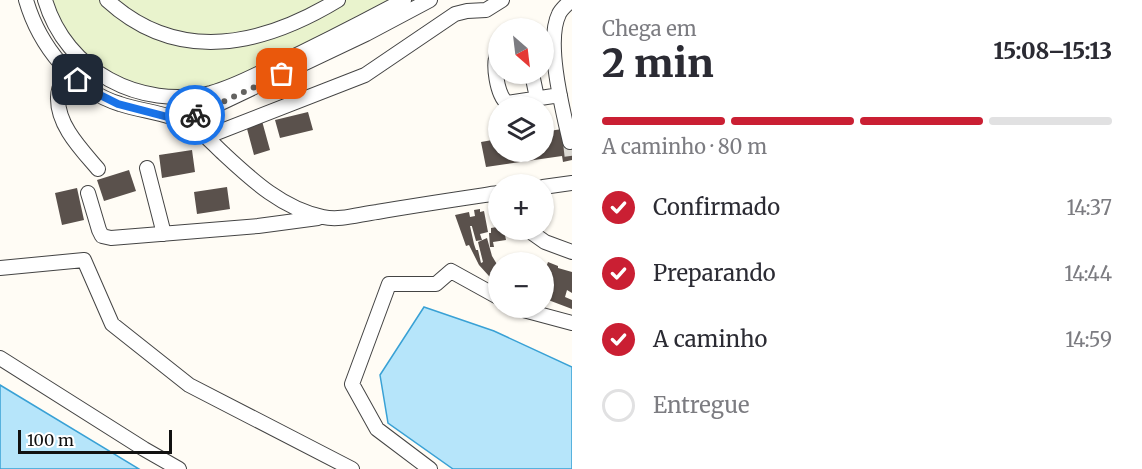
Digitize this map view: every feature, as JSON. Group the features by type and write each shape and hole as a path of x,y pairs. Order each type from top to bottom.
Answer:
{"street":[{"path":"26,0 30,15 40,35 66,70 94,92 118,104 183,121 206,137 249,177 273,195 323,217"},
{"path":"45,0 53,20 68,44 96,73 134,90 174,97 203,94 232,85 304,52 404,0"},
{"path":"107,0 148,30 176,39 207,42 249,38 274,32 338,0"},
{"path":"183,121 366,34 430,0"},
{"path":"206,137 344,84 375,68 455,14 486,10 502,0"},
{"path":"554,23 559,13 572,0"},
{"path":"554,51 570,142"},
{"path":"66,70 58,95 59,110 68,130 98,170"},
{"path":"503,84 502,99 507,103 560,95"},
{"path":"534,84 536,93"},
{"path":"147,168 164,234"},
{"path":"554,185 572,183"},
{"path":"88,193 102,236 111,238 349,216 488,195"},
{"path":"542,240 572,252"},
{"path":"0,268 84,260 112,324 189,385 352,469"},
{"path":"430,469 377,429 352,384 389,284 436,284 451,271 488,291"},
{"path":"553,318 572,323"},
{"path":"0,358 179,469"}],"green space":[{"path":"39,0 416,0 245,84 132,95 104,85 81,69 47,21"}],"water":[{"path":"424,307 494,331 572,367 572,469 453,469 388,423 380,375"},
{"path":"0,385 139,469 0,469"}],"building":[{"path":"308,112 313,130 280,138 275,120"},
{"path":"262,121 270,150 254,155 246,125"},
{"path":"562,129 572,142 572,160 563,162 562,156 554,157 554,130"},
{"path":"488,141 488,162 521,162 486,167 481,142"},
{"path":"192,150 195,172 162,178 159,155"},
{"path":"129,170 136,191 104,201 97,180"},
{"path":"227,187 230,209 197,214 194,192"},
{"path":"77,188 84,220 62,225 55,193"},
{"path":"474,210 484,211 488,232 480,234 482,240 476,241 472,226 470,226 481,263 483,262 478,242 487,238 491,252 488,252 488,275 479,265 469,245 466,246 455,215 469,212 470,217 475,216"},
{"path":"490,240 506,240 493,242 494,247 490,247"},
{"path":"554,264 572,272 572,293 567,290 565,297 572,300 572,309 554,302"}],"tunnel":[{"path":"570,142 572,160"}],"way so far":[{"path":"195,115 282,74"}],"route":[{"path":"78,80 94,92 118,104 183,121 195,115"}]}
